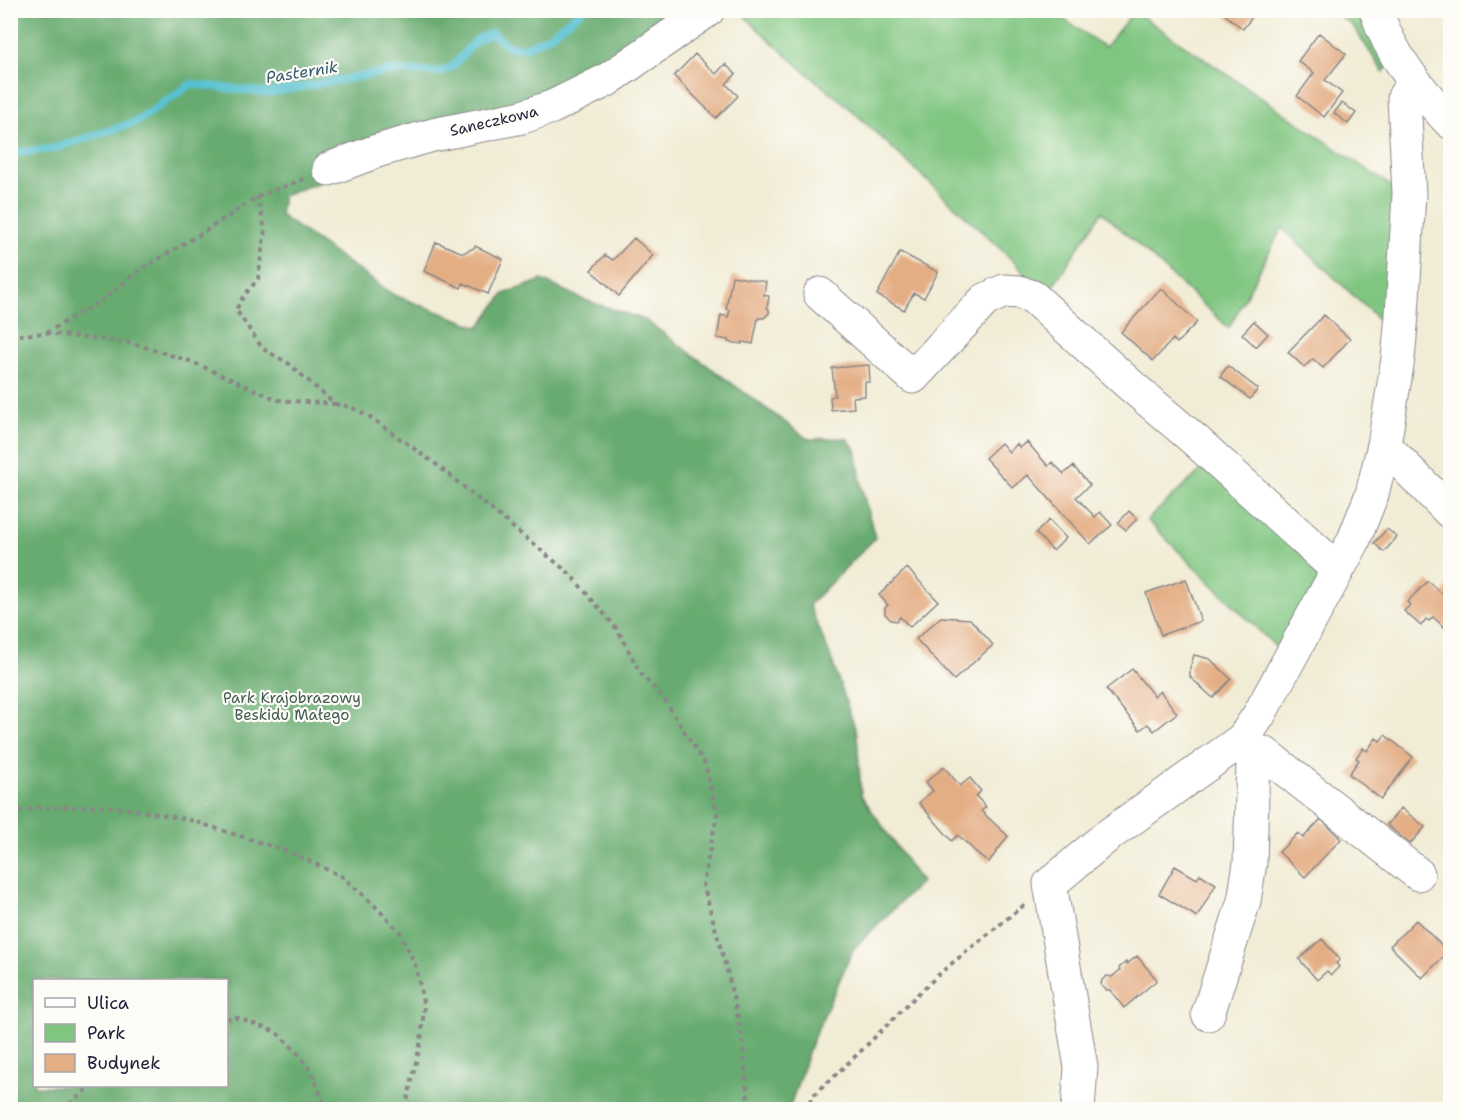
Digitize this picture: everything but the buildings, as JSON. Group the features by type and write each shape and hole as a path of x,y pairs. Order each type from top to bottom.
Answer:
{"street":[{"name":"Saneczkowa","path":"330,169 377,151 434,135 522,117 552,107 608,80 708,10"},
{"path":"1376,10 1384,35 1393,51 1414,82 1450,122"},
{"path":"1208,1014 1244,901 1250,863 1248,749 1259,715 1353,542 1372,494 1384,445 1398,359 1409,194 1404,97 1414,82"},
{"path":"819,294 913,377 985,300 1004,291 1019,292 1033,297 1338,570"},
{"path":"1384,445 1450,512"},
{"path":"1078,1110 1081,1067 1050,884 1106,837 1248,749 1264,753 1418,874"}],"path":[{"path":"45,333 102,300 141,269 204,232 257,196 330,169"},
{"path":"257,196 265,229 258,279 243,297 236,310 263,349 288,363 335,404"},
{"path":"10,336 45,333 131,343 189,361 278,400 351,407 370,417 438,465 570,574 617,629 641,674 663,699 705,764 717,814 703,884 728,974 742,1037 748,1110"},
{"path":"10,813 36,808 95,806 124,808 187,819 290,852 343,877 400,932 416,967 424,1007 421,1041 405,1110"},
{"path":"804,1110 813,1096 921,991 1050,884"},
{"path":"228,1019 238,1018 276,1032 297,1052 314,1074 326,1110"},
{"path":"63,1110 90,1087"}],"green space":[{"name":"Park Krajobrazowy Beskidu Małego","path":"210,10 234,13 240,10 699,11 632,57 324,181 283,195 280,215 394,295 479,327 504,294 542,280 582,299 645,320 808,439 846,438 856,449 862,489 875,538 809,605 830,655 857,734 861,795 921,882 854,948 811,1044 789,1109 11,1109 10,11"},
{"path":"739,11 1051,11 1105,47 1134,11 1403,194 1392,332 1282,228 1229,328 1102,212 1046,296 1009,257 845,104 790,59"},
{"path":"1333,11 1362,11 1387,68 1383,72 1354,27"},
{"path":"1210,462 1325,569 1280,651 1147,520"}],"waterway":[{"name":"Pasternik","path":"10,153 52,149 136,122 191,84 268,93 392,71 441,72 453,66 476,40 492,33 509,47 525,48 549,36 582,10"}]}
